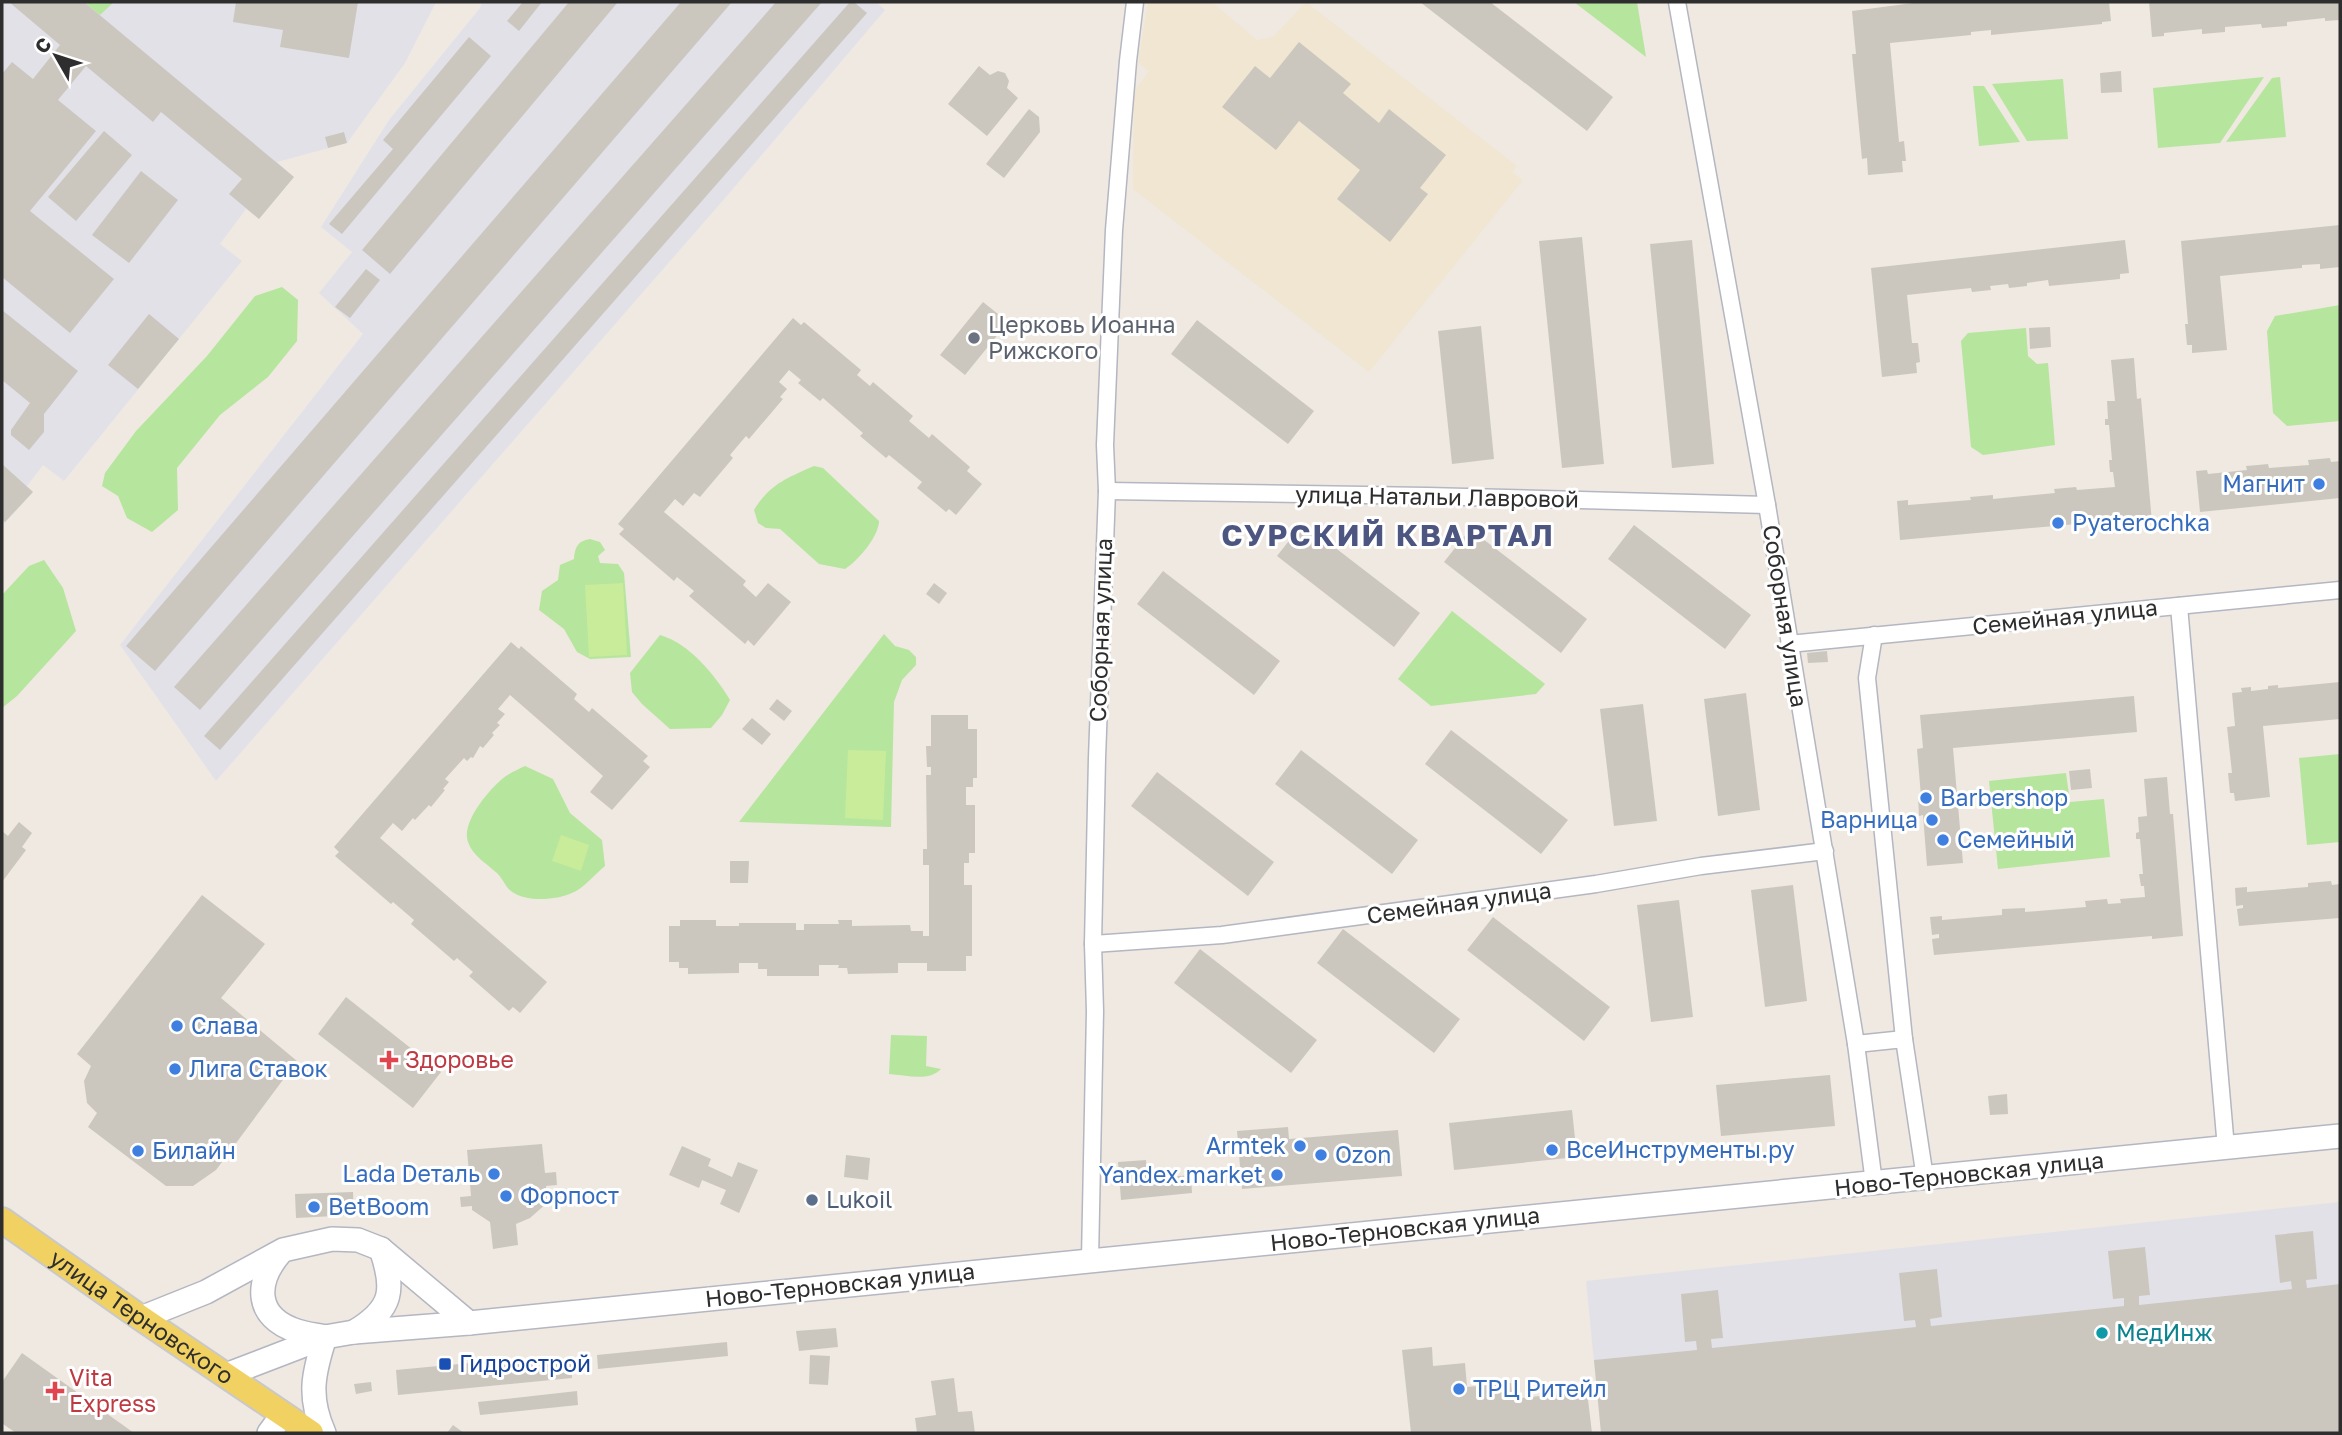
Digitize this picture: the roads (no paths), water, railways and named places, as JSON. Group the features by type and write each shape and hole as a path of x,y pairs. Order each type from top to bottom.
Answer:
{"main road":[{"name":"Ново-Терновская улица","path":"354,1332 469,1323 2340,1136"},
{"name":"улица Терновского","path":"2,1220 226,1375 276,1424 311,1433"},
{"path":"141,1318 206,1292 283,1250 332,1239 358,1240 381,1249 469,1323"},
{"path":"226,1375 325,1337 354,1332 374,1320 383,1309 388,1294 388,1270 381,1249"},
{"path":"283,1250 268,1267 262,1282 262,1297 268,1312 295,1331 325,1337"},
{"path":"324,1433 312,1396 315,1367 325,1337"}],"street":[{"name":"Соборная улица","path":"1090,1260 1097,758 1107,491 1105,445 1114,230 1135,2"},
{"name":"Соборная улица","path":"1677,2 1767,505 1825,851 1856,1044 1874,1183"},
{"name":"улица Натальи Лавровой","path":"1107,491 1767,505"},
{"name":"Семейная улица","path":"1789,644 2340,590"},
{"path":"2179,606 2226,1148"},
{"path":"1874,635 1867,678 1904,1039 1924,1178"},
{"name":"Семейная улица","path":"1093,944 1235,933 1596,884 1701,866 1825,851"},
{"path":"1856,1044 1904,1039"}],"place":[{"name":"Церковь Иоанна Рижского","path":"974,338"},
{"name":"Магнит","path":"2319,484"},
{"name":"Pyaterochka","path":"2058,523"},
{"name":"Barbershop","path":"1926,798"},
{"name":"Варница","path":"1932,820"},
{"name":"Семейный","path":"1943,840"},
{"name":"Слава","path":"177,1026"},
{"name":"Здоровье","path":"389,1060"},
{"name":"Лига Ставок","path":"175,1069"},
{"name":"Armtek","path":"1300,1146"},
{"name":"ВсеИнструменты.ру","path":"1552,1150"},
{"name":"Билайн","path":"138,1151"},
{"name":"Ozon","path":"1321,1155"},
{"name":"Lada Dеталь","path":"494,1174"},
{"name":"Yandex.market","path":"1277,1175"},
{"name":"Форпост","path":"506,1196"},
{"name":"Lukoil","path":"812,1200"},
{"name":"BetBoom","path":"314,1207"},
{"name":"МедИнж","path":"2102,1333"},
{"name":"Гидрострой","path":"445,1364"},
{"name":"ТРЦ Ритейл","path":"1459,1389"},
{"name":"Vita Express","path":"55,1391"}],"district":[{"name":"СУРСКИЙ КВАРТАЛ","path":"1388,536"}]}
